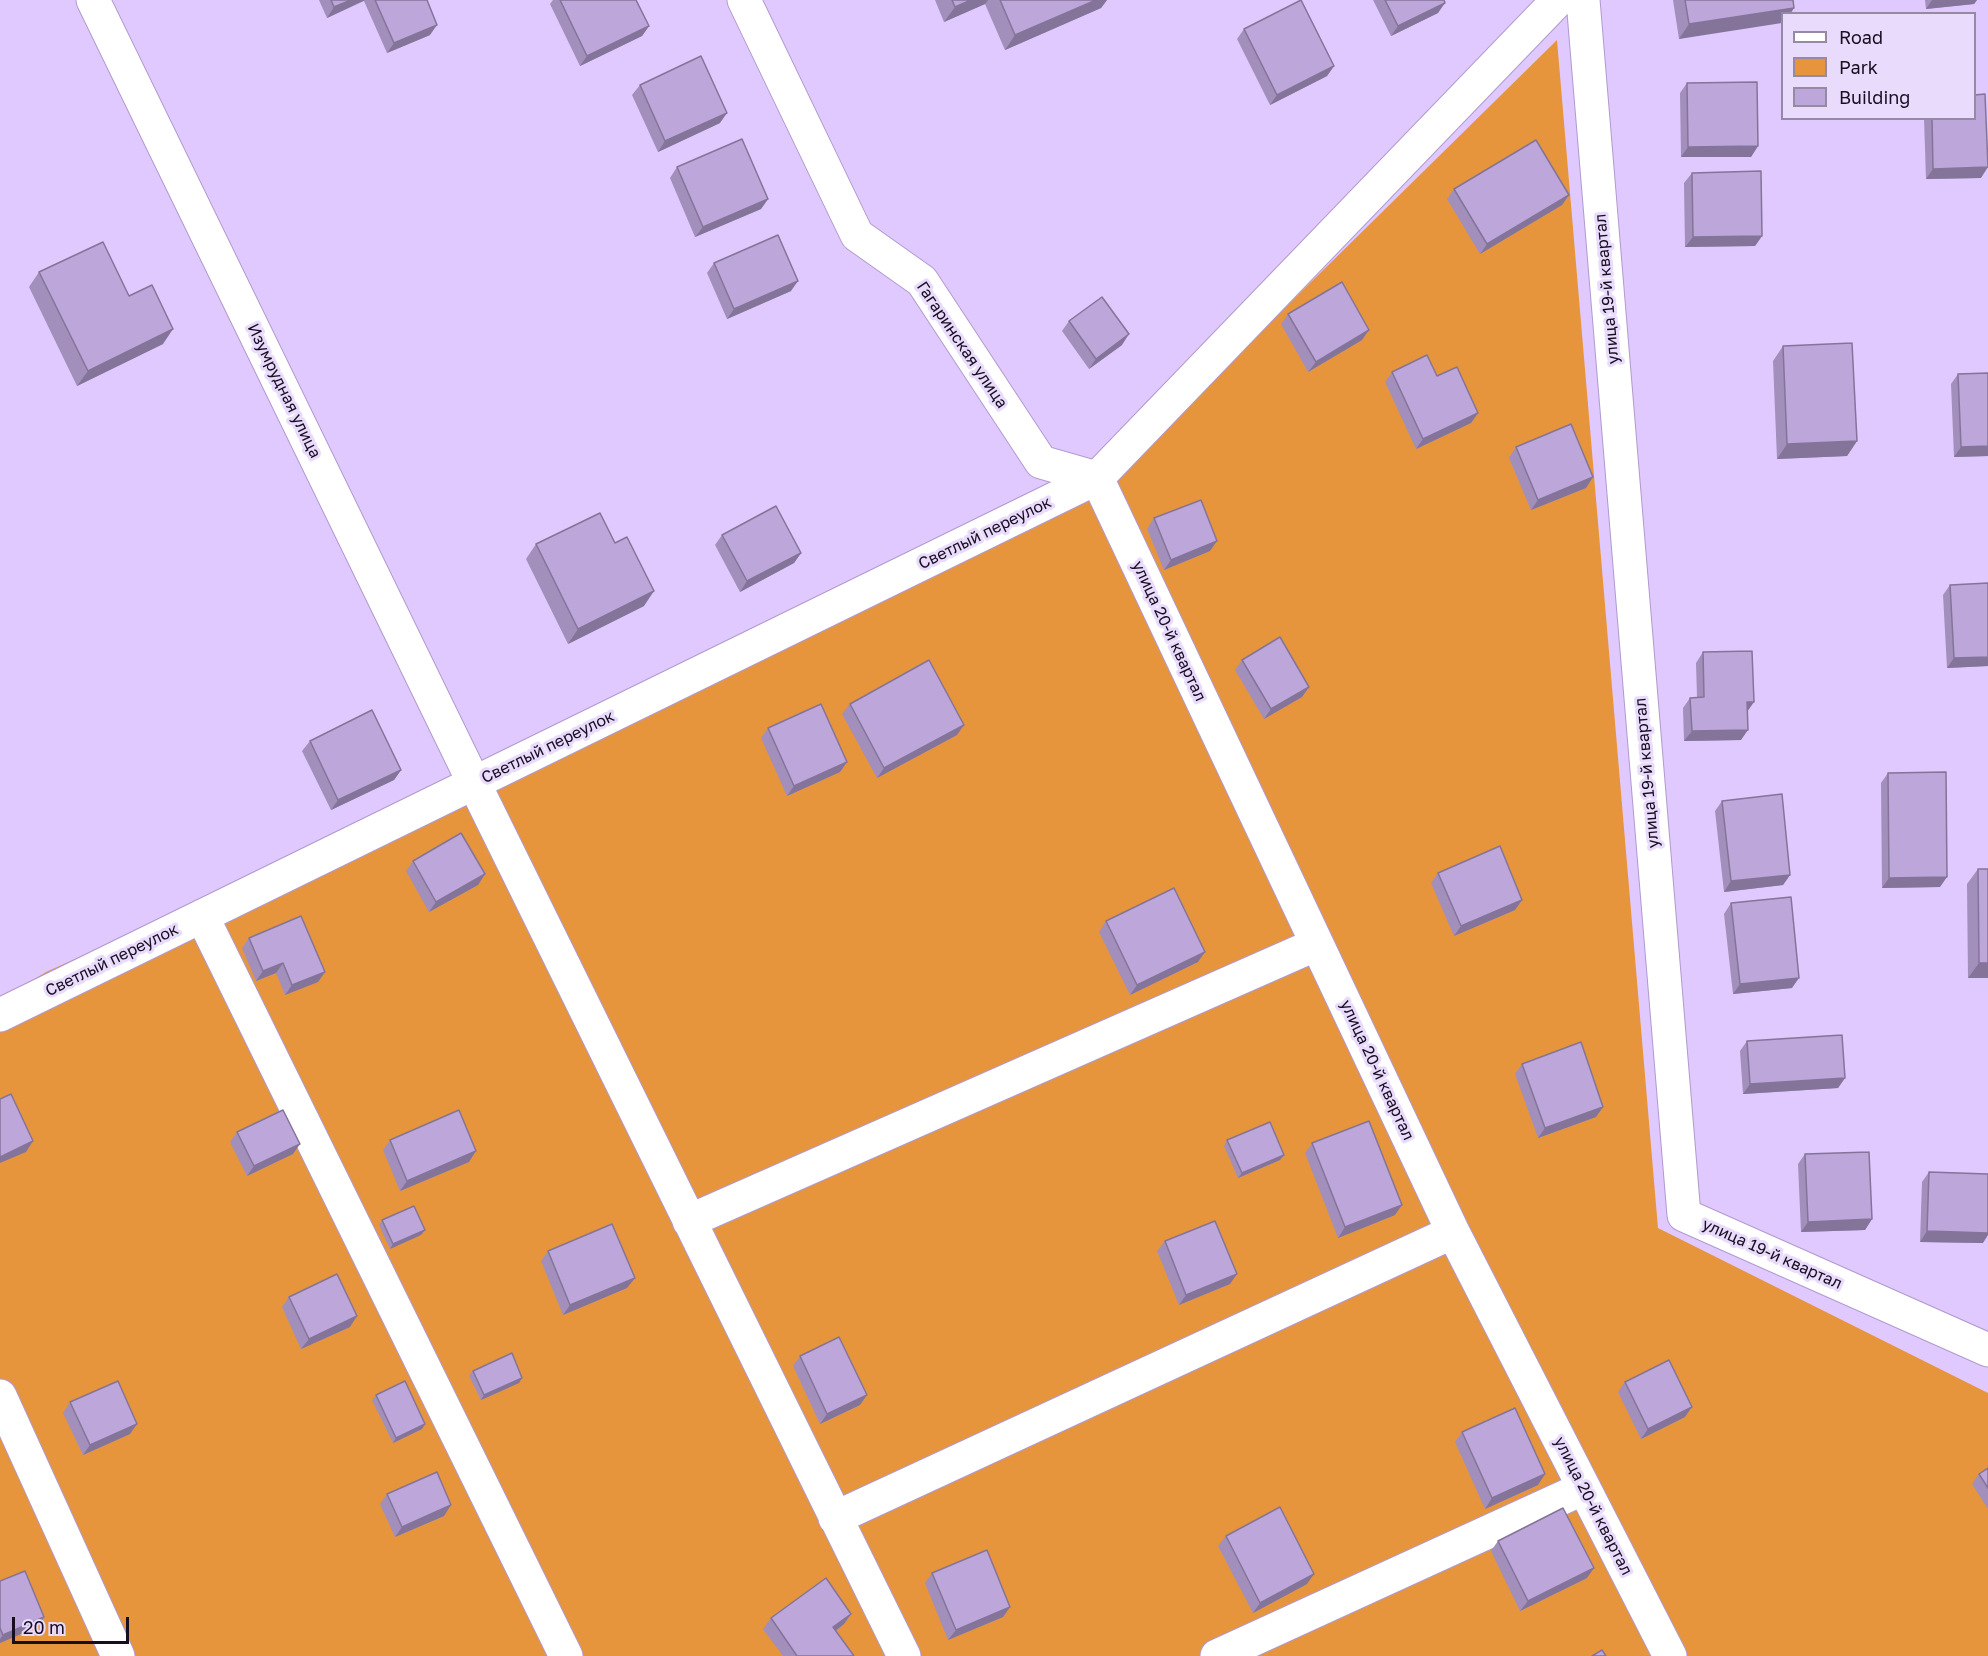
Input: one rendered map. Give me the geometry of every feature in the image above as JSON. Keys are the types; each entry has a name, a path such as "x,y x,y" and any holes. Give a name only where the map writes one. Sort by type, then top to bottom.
{"street":[{"name":"Изумрудная улица","path":"93,0 903,1656"},
{"name":"Гагаринская улица","path":"744,0 857,235 922,281 1041,462 1097,478"},
{"name":"Светлый переулок","path":"0,1015 1097,478 1558,0"},
{"name":"улица 19-й квартал","path":"1583,0 1684,1215 1988,1350"},
{"name":"улица 20-й квартал","path":"1097,478 1453,1232 1670,1656"},
{"path":"202,916 566,1656"},
{"path":"689,1221 1317,944"},
{"path":"834,1518 1453,1232"},
{"path":"0,1396 118,1656"},
{"path":"1217,1656 1584,1488"}],"green space":[{"path":"1557,40 1658,1228 1988,1393 1988,1656 0,1656 0,1000 46,972 894,592 1125,465"}],"building":[{"path":"331,0 351,0 334,7"},
{"path":"375,0 427,0 437,25 394,43"},
{"path":"560,0 636,0 649,26 587,56"},
{"path":"952,0 971,0 955,7"},
{"path":"1000,0 1096,0 1015,35"},
{"path":"1301,0 1334,66 1277,95 1244,29"},
{"path":"1385,0 1444,0 1445,3 1398,26"},
{"path":"1685,0 1793,0 1794,8 1689,24"},
{"path":"701,56 727,113 665,141 640,85"},
{"path":"1757,82 1758,146 1688,147 1687,83"},
{"path":"1985,94 1988,167 1933,169 1932,120 1976,120 1976,95"},
{"path":"742,139 768,199 703,227 677,167"},
{"path":"1536,140 1569,195 1487,244 1454,189"},
{"path":"1761,171 1762,236 1693,237 1692,173"},
{"path":"778,235 798,281 734,309 714,263"},
{"path":"103,242 129,296 152,285 173,329 88,371 39,272"},
{"path":"1342,282 1369,330 1316,362 1288,314"},
{"path":"1102,297 1129,334 1096,359 1069,321"},
{"path":"1852,343 1857,441 1787,444 1783,346"},
{"path":"1427,355 1437,376 1457,367 1478,413 1423,439 1392,372"},
{"path":"1988,373 1988,446 1961,447 1958,374"},
{"path":"1571,424 1593,477 1538,500 1516,447"},
{"path":"1201,500 1217,541 1171,560 1154,518"},
{"path":"776,506 801,553 747,581 722,535"},
{"path":"600,513 615,543 627,537 654,591 578,629 536,544"},
{"path":"1988,583 1988,657 1954,658 1950,585"},
{"path":"1280,637 1309,687 1271,709 1242,660"},
{"path":"1752,651 1754,702 1747,702 1748,730 1692,731 1690,698 1704,697 1703,652"},
{"path":"929,660 964,725 884,768 850,704"},
{"path":"821,704 847,762 794,786 768,728"},
{"path":"372,710 401,770 338,800 310,741"},
{"path":"1946,772 1947,877 1889,878 1888,773"},
{"path":"1782,794 1790,875 1731,881 1722,801"},
{"path":"461,833 485,874 436,902 413,861"},
{"path":"1500,846 1522,900 1461,926 1438,873"},
{"path":"1978,869 1988,869 1988,963 1979,963"},
{"path":"1174,888 1205,952 1137,985 1106,921"},
{"path":"1791,897 1799,978 1740,984 1731,903"},
{"path":"301,916 325,972 292,985 283,963 263,971 249,938"},
{"path":"1842,1035 1845,1078 1750,1084 1747,1041"},
{"path":"1581,1042 1603,1107 1545,1128 1522,1064"},
{"path":"11,1094 33,1141 0,1157 0,1099"},
{"path":"283,1110 300,1144 254,1166 237,1132"},
{"path":"459,1110 476,1151 407,1181 390,1140"},
{"path":"1369,1121 1402,1205 1345,1227 1312,1143"},
{"path":"1270,1122 1284,1155 1242,1173 1227,1140"},
{"path":"1869,1152 1872,1219 1808,1222 1805,1154"},
{"path":"1929,1172 1988,1174 1988,1233 1927,1231"},
{"path":"414,1206 425,1230 393,1244 382,1220"},
{"path":"1215,1221 1237,1274 1186,1295 1165,1241"},
{"path":"612,1224 635,1278 570,1305 548,1251"},
{"path":"337,1274 357,1316 309,1339 289,1297"},
{"path":"839,1337 867,1395 827,1414 800,1356"},
{"path":"512,1353 522,1378 484,1395 473,1371"},
{"path":"1669,1360 1692,1407 1648,1429 1625,1382"},
{"path":"118,1381 137,1424 90,1445 70,1402"},
{"path":"405,1381 425,1424 396,1438 376,1395"},
{"path":"1515,1408 1545,1474 1492,1498 1462,1432"},
{"path":"1988,1468 1988,1488 1979,1474"},
{"path":"437,1472 451,1505 402,1527 387,1494"},
{"path":"1280,1507 1314,1574 1260,1603 1226,1536"},
{"path":"1563,1508 1594,1568 1528,1601 1498,1541"},
{"path":"987,1550 1010,1607 956,1630 932,1573"},
{"path":"25,1571 44,1617 3,1635 0,1628 0,1581"},
{"path":"826,1578 851,1614 833,1627 854,1656 797,1656 771,1618"},
{"path":"1602,1650 1606,1656 1592,1656"}]}
